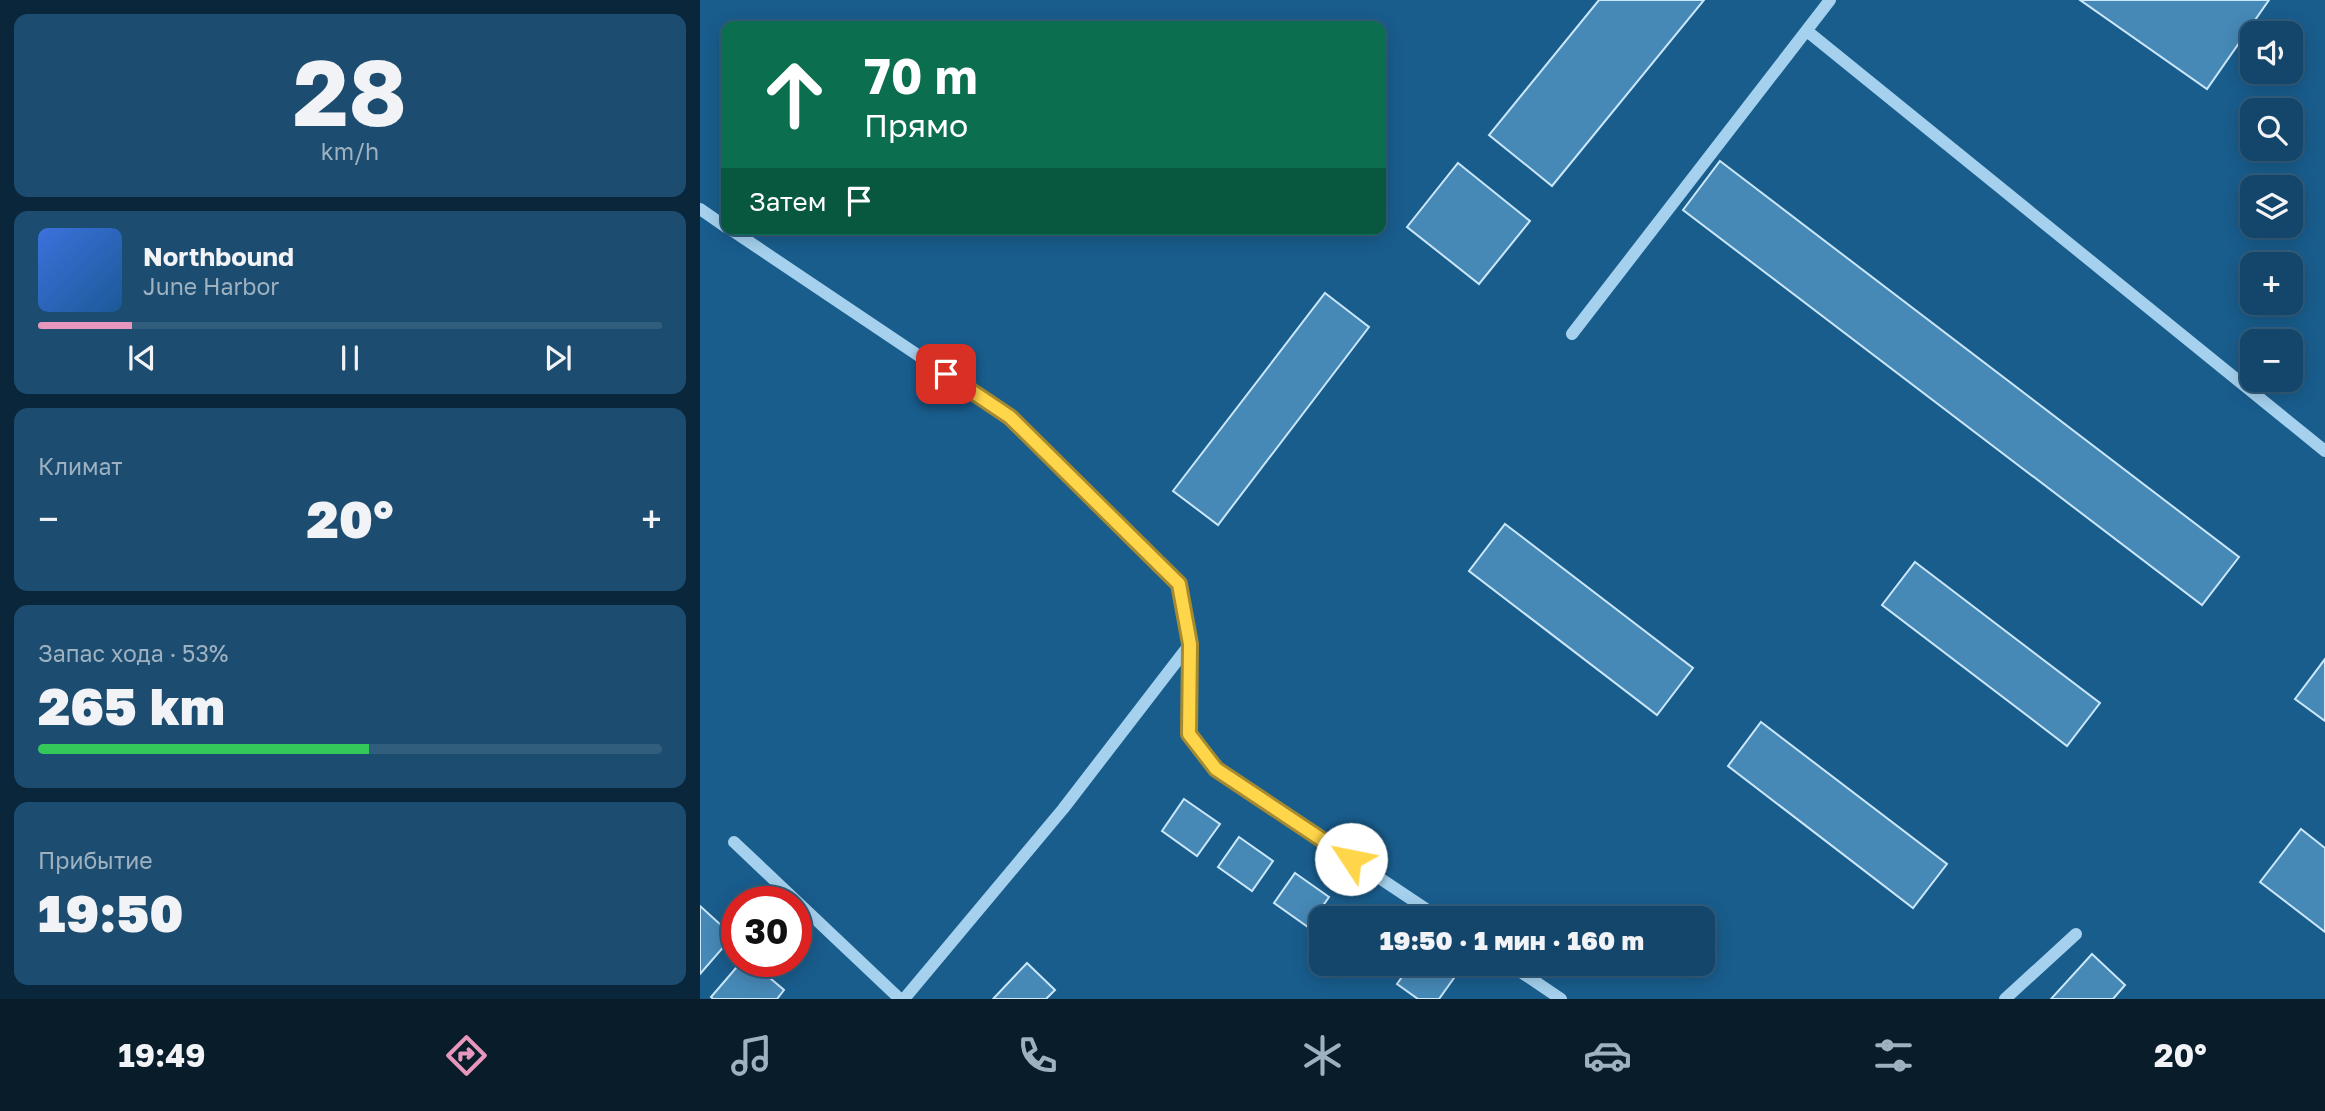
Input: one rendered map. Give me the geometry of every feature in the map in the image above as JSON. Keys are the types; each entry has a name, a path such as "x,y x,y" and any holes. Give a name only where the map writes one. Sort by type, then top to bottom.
{"street":[{"path":"1572,334 1830,0"},
{"path":"1807,31 2325,452"},
{"path":"700,209 721,223"},
{"path":"738,235 1010,417 1179,584 1190,644 1189,734 1216,769 1422,906"},
{"path":"734,842 902,999 1063,808 1190,644"},
{"path":"2006,999 2076,934"},
{"path":"1527,976 1561,999"}],"building":[{"path":"1599,0 1704,0 1552,186 1489,135"},
{"path":"2080,0 2269,0 2254,21 2240,21 2240,42 2207,89"},
{"path":"1720,161 2239,557 2202,605 1683,210"},
{"path":"1458,163 1530,221 1479,284 1407,227"},
{"path":"1325,293 1369,327 1218,525 1173,491"},
{"path":"1505,524 1693,668 1657,715 1469,571"},
{"path":"1915,562 2100,703 2067,746 1882,605"},
{"path":"2325,659 2325,721 2295,699"},
{"path":"1761,722 1947,864 1913,908 1728,766"},
{"path":"1184,799 1220,824 1197,856 1162,831"},
{"path":"2301,829 2325,848 2325,932 2260,882"},
{"path":"1239,837 1273,861 1252,891 1218,867"},
{"path":"1295,873 1329,897 1323,906 1309,906 1308,927 1274,903"},
{"path":"700,906 721,925 721,950 700,974"},
{"path":"2092,954 2125,985 2113,999 2051,999"},
{"path":"1027,963 1055,990 1046,999 993,999"},
{"path":"1403,976 1454,978 1439,999 1418,999 1397,984"},
{"path":"728,977 769,977 784,990 777,999 711,997"}],"route":[{"path":"946,374 1010,417 1179,584 1190,644 1189,734 1216,769 1351,859"}]}
